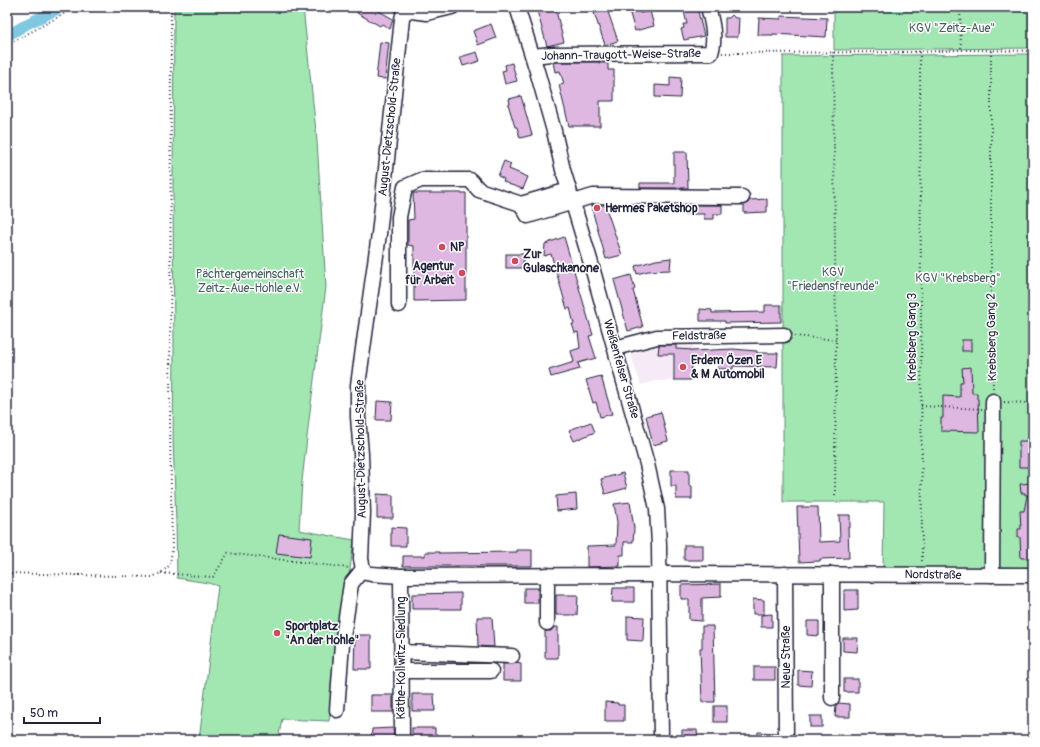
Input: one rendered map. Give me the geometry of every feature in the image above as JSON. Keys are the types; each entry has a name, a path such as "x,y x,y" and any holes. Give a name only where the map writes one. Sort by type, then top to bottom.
{"street":[{"path":"404,9 427,13 452,7"},
{"name":"Weißenfelser Straße","path":"517,7 533,56 655,497 659,534 661,740"},
{"name":"Johann-Traugott-Weise-Straße","path":"533,56 551,54 711,53 713,36 712,23 708,7"},
{"name":"August-Dietzschold-Straße","path":"363,569 361,559 363,513 358,417 358,385 386,174 404,9"},
{"path":"399,305 399,216 405,187 422,180 470,180 479,190 524,210 571,196 742,196"},
{"name":"Feldstraße","path":"615,348 657,337 784,335"},
{"path":"992,575 993,405"},
{"path":"337,710 342,644 351,584 363,569 371,574 401,576 659,574"},
{"name":"Nordstraße","path":"659,574 1033,575"},
{"name":"Neue Straße","path":"785,574 786,740"},
{"path":"832,574 832,698"},
{"path":"547,575 547,623"},
{"name":"Käthe-Kollwitz-Siedlung","path":"401,576 402,740"},
{"path":"401,652 512,656"},
{"path":"402,671 491,671"}],"path":[{"path":"7,44 69,11 81,7"},
{"path":"7,573 152,577 161,573 170,565 172,550 170,431 171,7"},
{"path":"960,7 961,50"},
{"path":"711,53 920,52 961,50 1033,51"},
{"name":"Krebsberg Gang 2","path":"992,51 991,294 993,405"},
{"path":"833,52 836,340 835,495"},
{"name":"Krebsberg Gang 3","path":"920,52 922,575"},
{"path":"784,335 836,340"},
{"path":"921,406 1033,403"},
{"path":"161,573 213,577 228,553 363,569"}],"shaded area":[{"path":"657,343 693,344 691,380 656,381 641,385 630,352"}],"green space":[{"name":"Pächtergemeinschaft Zeitz-Aue-Hohle e.V.","path":"174,7 303,7 317,141 326,287 302,481 299,530 354,540 329,721 282,719 278,740 199,740 218,586 177,578 173,439"},
{"name":"KGV \"Zeitz-Aue\"","path":"834,7 1033,7 1033,48 834,50"},
{"name":"KGV \"Krebsberg\"","path":"1033,54 1033,568 1000,567 997,562 987,569 883,568 884,502 783,502 783,56"}],"building":[{"path":"361,7 372,7 393,19 390,29 382,24 380,26 357,13"},
{"path":"536,7 555,7 564,42 547,46"},
{"path":"628,7 639,7 640,13 650,11 654,26 635,31"},
{"path":"683,7 697,7 704,36 684,40 681,29 684,28 683,24 687,24"},
{"path":"607,9 618,41 605,45 594,13"},
{"path":"732,15 735,18 739,18 738,37 725,37 725,18 729,18"},
{"path":"781,16 827,18 826,37 773,34 758,35 759,18 781,19"},
{"path":"491,24 496,38 478,45 473,31"},
{"path":"380,42 389,43 385,79 376,78"},
{"path":"477,52 480,61 463,66 460,57"},
{"path":"553,62 608,63 608,70 614,70 614,101 600,101 600,126 569,126 559,85 564,84 560,71 555,72"},
{"path":"512,63 517,81 505,84 502,71 506,70 505,65"},
{"path":"670,77 681,78 680,98 655,97 655,85 670,86"},
{"path":"521,96 532,135 520,138 508,104 510,104 509,99"},
{"path":"674,152 687,152 688,188 640,188 640,183 674,183"},
{"path":"504,161 511,164 509,169 528,177 523,189 508,184 503,181 504,179 498,176"},
{"path":"413,193 466,193 466,300 414,301 414,246 408,245 408,220 414,219"},
{"path":"767,199 767,212 744,213 744,205 750,200"},
{"path":"605,205 622,255 606,259 591,206"},
{"path":"682,205 722,205 722,214 714,214 714,219 704,219 704,214 682,214"},
{"path":"564,237 593,335 589,336 596,358 578,363 580,369 551,377 549,370 574,362 571,351 580,348 578,332 575,333 570,308 567,309 551,254 544,256 545,244"},
{"name":"Zur Gulaschkanone","path":"506,254 523,254 523,268 506,268"},
{"path":"671,258 670,270 648,271 637,274 635,266 656,260"},
{"path":"631,275 635,289 633,290 643,327 628,331 614,280"},
{"path":"765,305 781,305 781,322 725,323 725,321 700,321 700,309 712,310 712,313 765,312"},
{"path":"962,340 971,340 971,351 962,351"},
{"path":"659,345 676,345 676,349 692,351 733,349 757,351 757,353 778,353 777,367 733,366 733,369 718,369 718,361 692,362 691,380 674,380 674,354 658,354"},
{"path":"971,367 972,393 977,393 978,399 979,432 941,431 941,418 943,418 943,396 960,397 960,382 963,382 962,368"},
{"path":"601,376 612,414 600,417 596,402 593,403 586,380"},
{"path":"377,401 392,402 391,420 376,420"},
{"path":"661,412 668,441 653,445 646,416"},
{"path":"591,422 595,432 574,441 569,430"},
{"path":"1019,441 1030,441 1032,467 1019,467"},
{"path":"671,470 689,470 689,486 692,486 692,499 676,499 676,486 671,486"},
{"path":"623,473 627,488 605,494 601,479"},
{"path":"1033,483 1033,495 1025,495 1025,493 1021,493 1020,484"},
{"path":"377,494 393,495 393,518 377,518"},
{"path":"576,494 577,509 557,511 556,496"},
{"path":"1027,496 1031,496 1033,558 1021,558 1018,529 1021,529 1020,511 1024,511"},
{"path":"630,502 634,528 633,542 624,542 624,555 620,555 620,566 587,567 587,546 616,545 617,522 614,504"},
{"path":"797,507 818,507 819,542 840,541 839,515 850,515 850,527 848,527 849,558 820,559 820,561 799,562"},
{"path":"391,527 406,528 406,546 391,546"},
{"path":"279,534 312,538 310,557 276,553"},
{"path":"684,545 703,545 703,560 684,560"},
{"path":"517,550 532,550 532,566 403,566 403,556 425,556 425,552 517,552"},
{"path":"721,584 721,597 702,598 702,621 689,620 689,599 681,599 681,585"},
{"path":"524,588 538,588 538,603 524,603"},
{"path":"613,588 634,588 634,602 612,602"},
{"path":"844,590 858,590 858,610 844,611"},
{"path":"461,593 461,609 412,609 412,594"},
{"path":"556,595 578,595 577,615 556,615"},
{"path":"753,599 764,600 764,614 753,614"},
{"path":"772,614 772,627 761,627 761,615"},
{"path":"627,616 644,617 643,641 627,640"},
{"path":"477,617 492,617 494,647 478,646"},
{"path":"807,621 819,621 819,636 807,635"},
{"path":"702,626 713,626 715,702 702,702 700,648 702,648"},
{"path":"554,627 558,627 558,658 545,658 545,631 551,631"},
{"path":"355,635 371,635 371,669 354,669"},
{"path":"843,638 858,638 857,652 843,651"},
{"path":"503,664 521,664 521,681 503,681"},
{"path":"754,667 775,667 775,680 754,680"},
{"path":"798,670 812,671 811,686 798,685"},
{"path":"844,679 858,679 858,692 844,692"},
{"path":"412,694 434,694 435,711 412,711"},
{"path":"371,695 393,695 393,712 371,712"},
{"path":"605,702 624,705 624,721 605,721"},
{"path":"838,703 850,704 850,717 835,717 836,706"},
{"path":"714,706 727,706 727,722 714,722"},
{"path":"810,716 822,716 822,727 810,727"},
{"path":"393,728 394,740 371,740 372,729"},
{"path":"412,728 435,728 435,740 412,740"},
{"path":"682,730 697,730 698,740 682,740"},
{"path":"758,732 777,733 778,740 757,740"}],"waterway":[{"path":"7,36 27,24 62,7"}],"place":[{"name":"Hermes Paketshop","path":"597,208"},
{"name":"NP","path":"442,247"},
{"name":"Zur Gulaschkanone","path":"515,261"},
{"name":"Agentur für Arbeit","path":"462,273"},
{"name":"Erdem Özen E & M Automobil","path":"683,367"},
{"name":"Sportplatz \"An der Hohle\"","path":"277,633"}],"park label":[{"name":"KGV \"Friedensfreunde\"","path":"833,279"}]}
